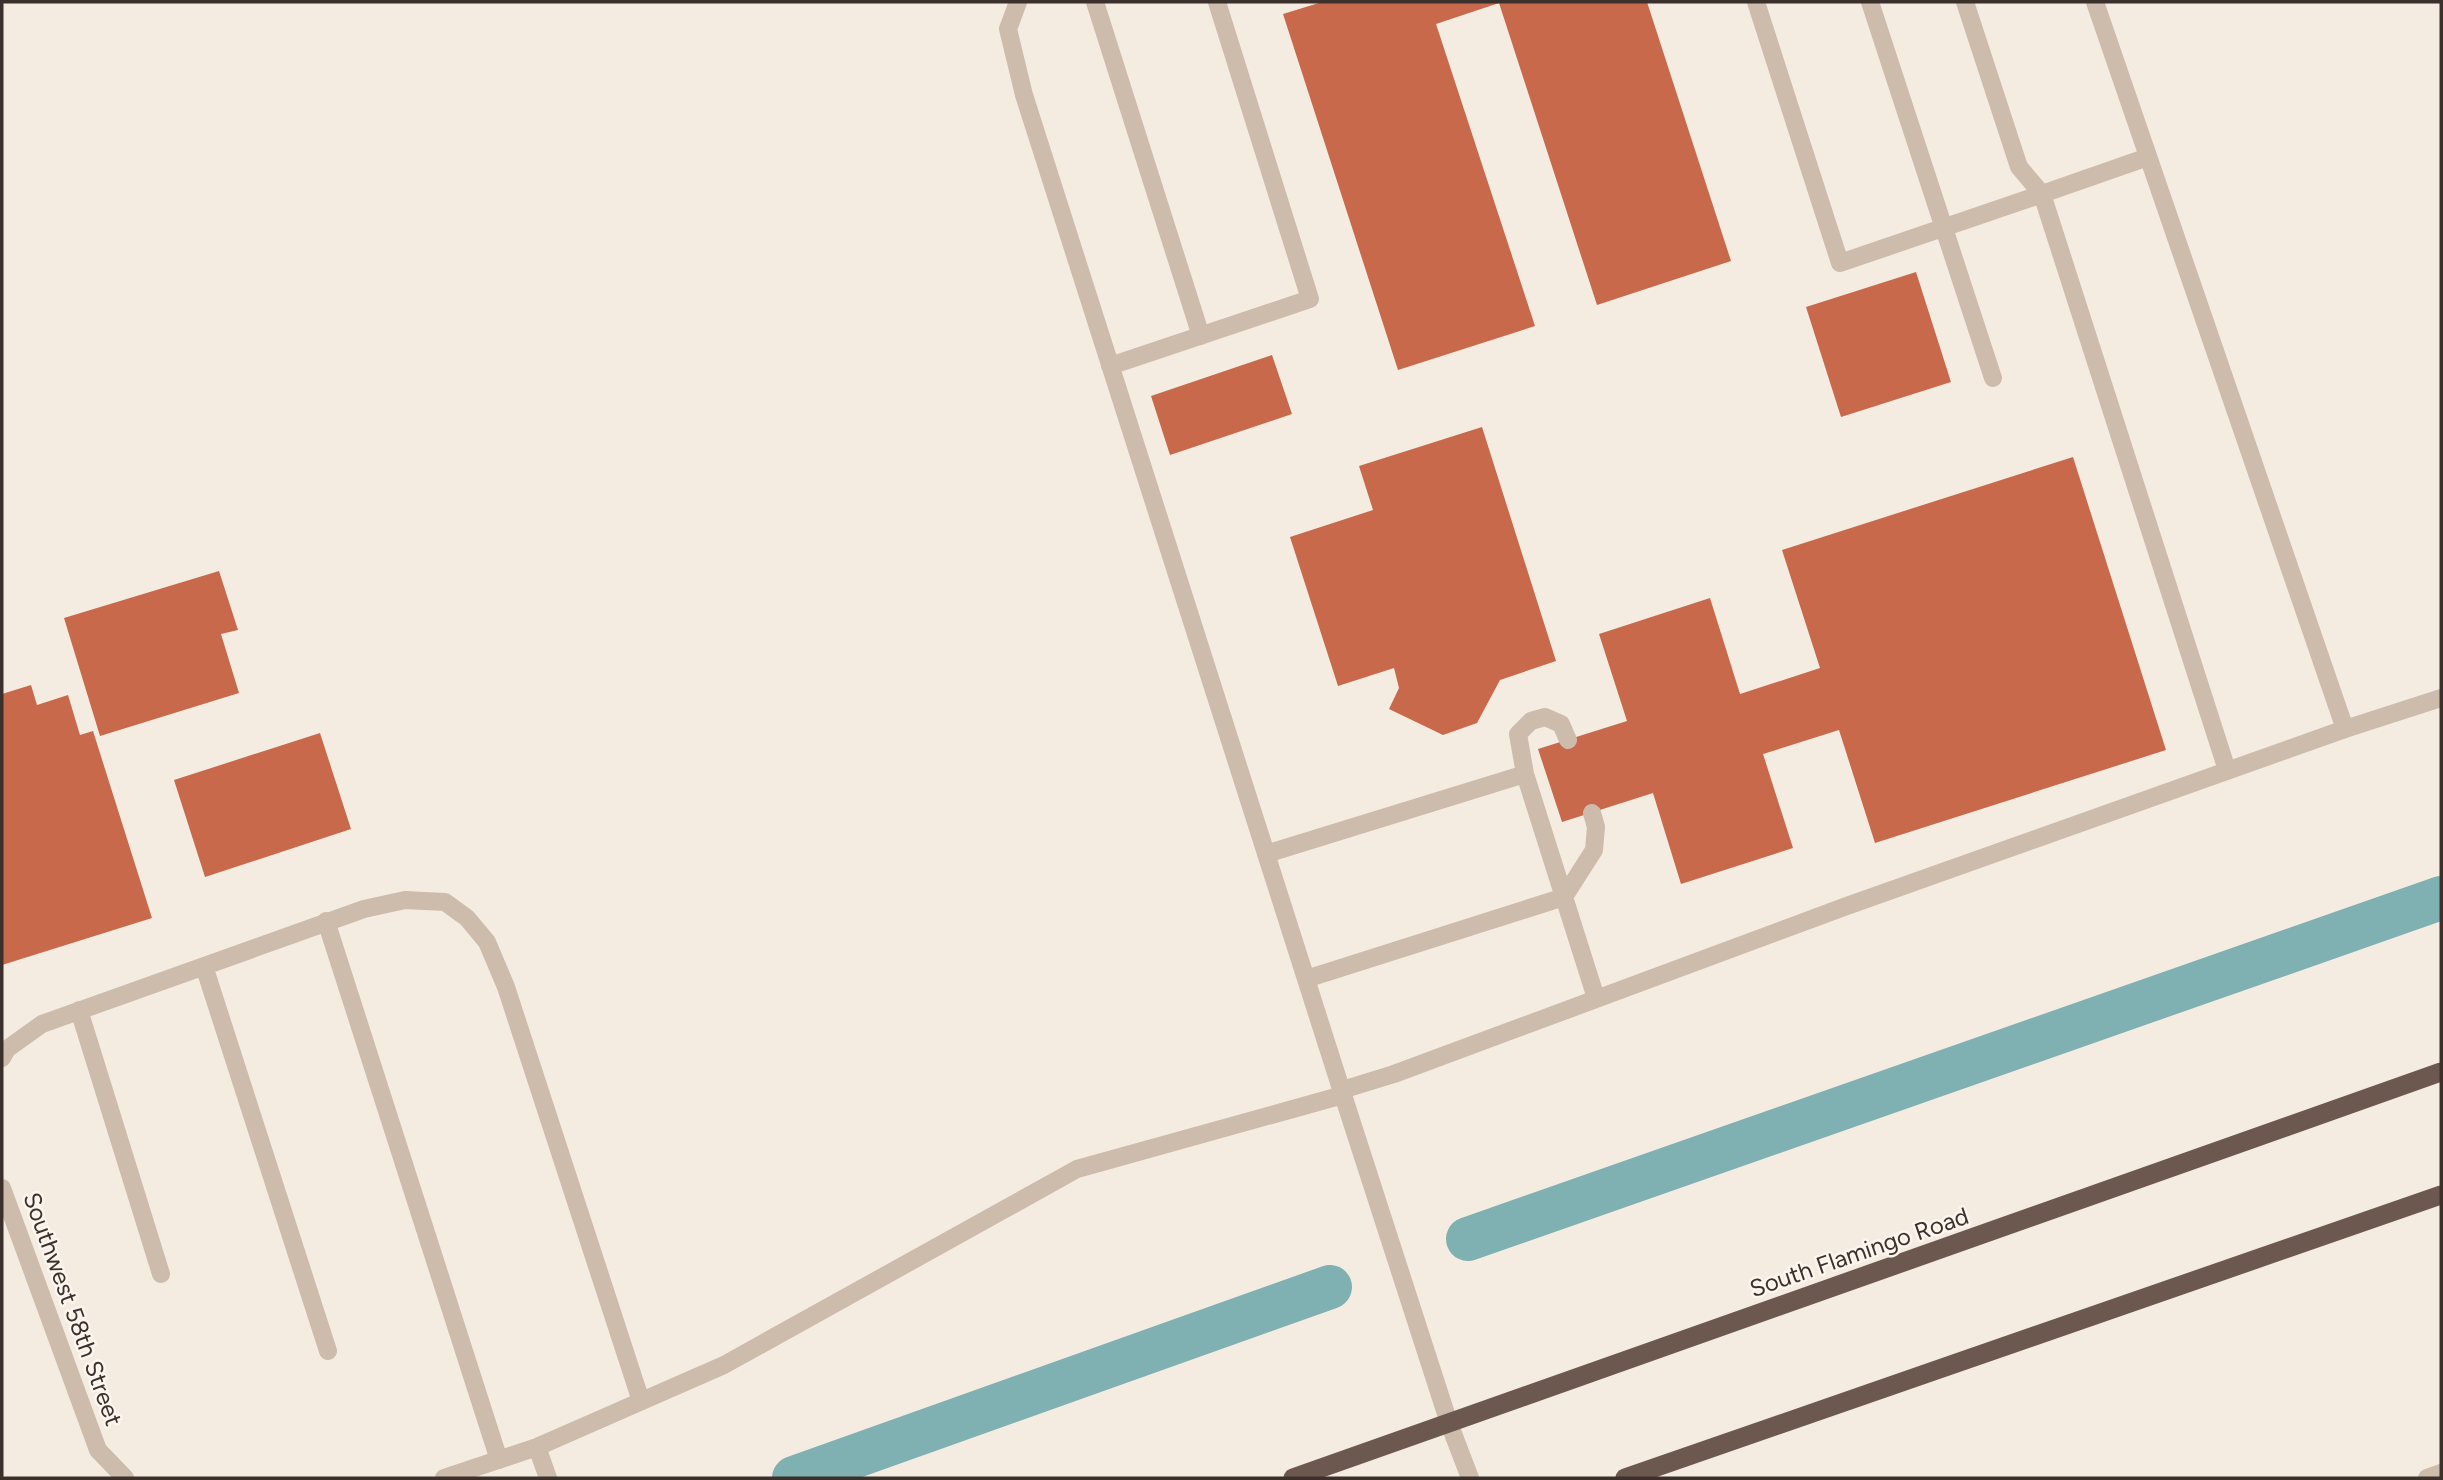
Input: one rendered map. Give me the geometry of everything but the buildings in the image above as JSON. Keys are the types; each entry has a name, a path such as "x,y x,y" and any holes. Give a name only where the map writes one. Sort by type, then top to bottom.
{"highway":[{"name":"South Flamingo Road","path":"1293,1478 2441,1072"},
{"path":"1625,1478 2441,1195"}],"street":[{"path":"1018,2 1008,29 1024,95 1449,1423 1470,1478"},
{"path":"1095,2 1201,336"},
{"path":"1110,366 1310,299 1217,2"},
{"path":"1756,2 1840,263 2148,157"},
{"path":"1870,2 1993,378"},
{"path":"1965,2 2019,167 2042,194 2227,770"},
{"path":"2095,2 2345,729"},
{"path":"444,1478 537,1447 724,1365 1077,1170 1343,1092 2227,770 2441,698"},
{"path":"1568,740 1561,724 1545,717 1531,721 1518,734 1525,774 1595,998"},
{"path":"1266,854 1525,774"},
{"path":"1306,979 1563,897 1594,850 1596,827 1592,813"},
{"path":"2,1058 8,1049 42,1024 326,921 364,908 405,900 445,902 467,918 487,942 506,987 641,1401"},
{"path":"326,921 499,1460"},
{"path":"204,966 328,1350"},
{"path":"79,1010 161,1274"},
{"name":"Southwest 58th Street","path":"2,1188 98,1450 125,1478"},
{"path":"537,1447 548,1478"},
{"path":"2427,1478 2441,1473"}],"waterway":[{"path":"1468,1239 2441,898"},
{"path":"794,1478 1330,1287"}]}
